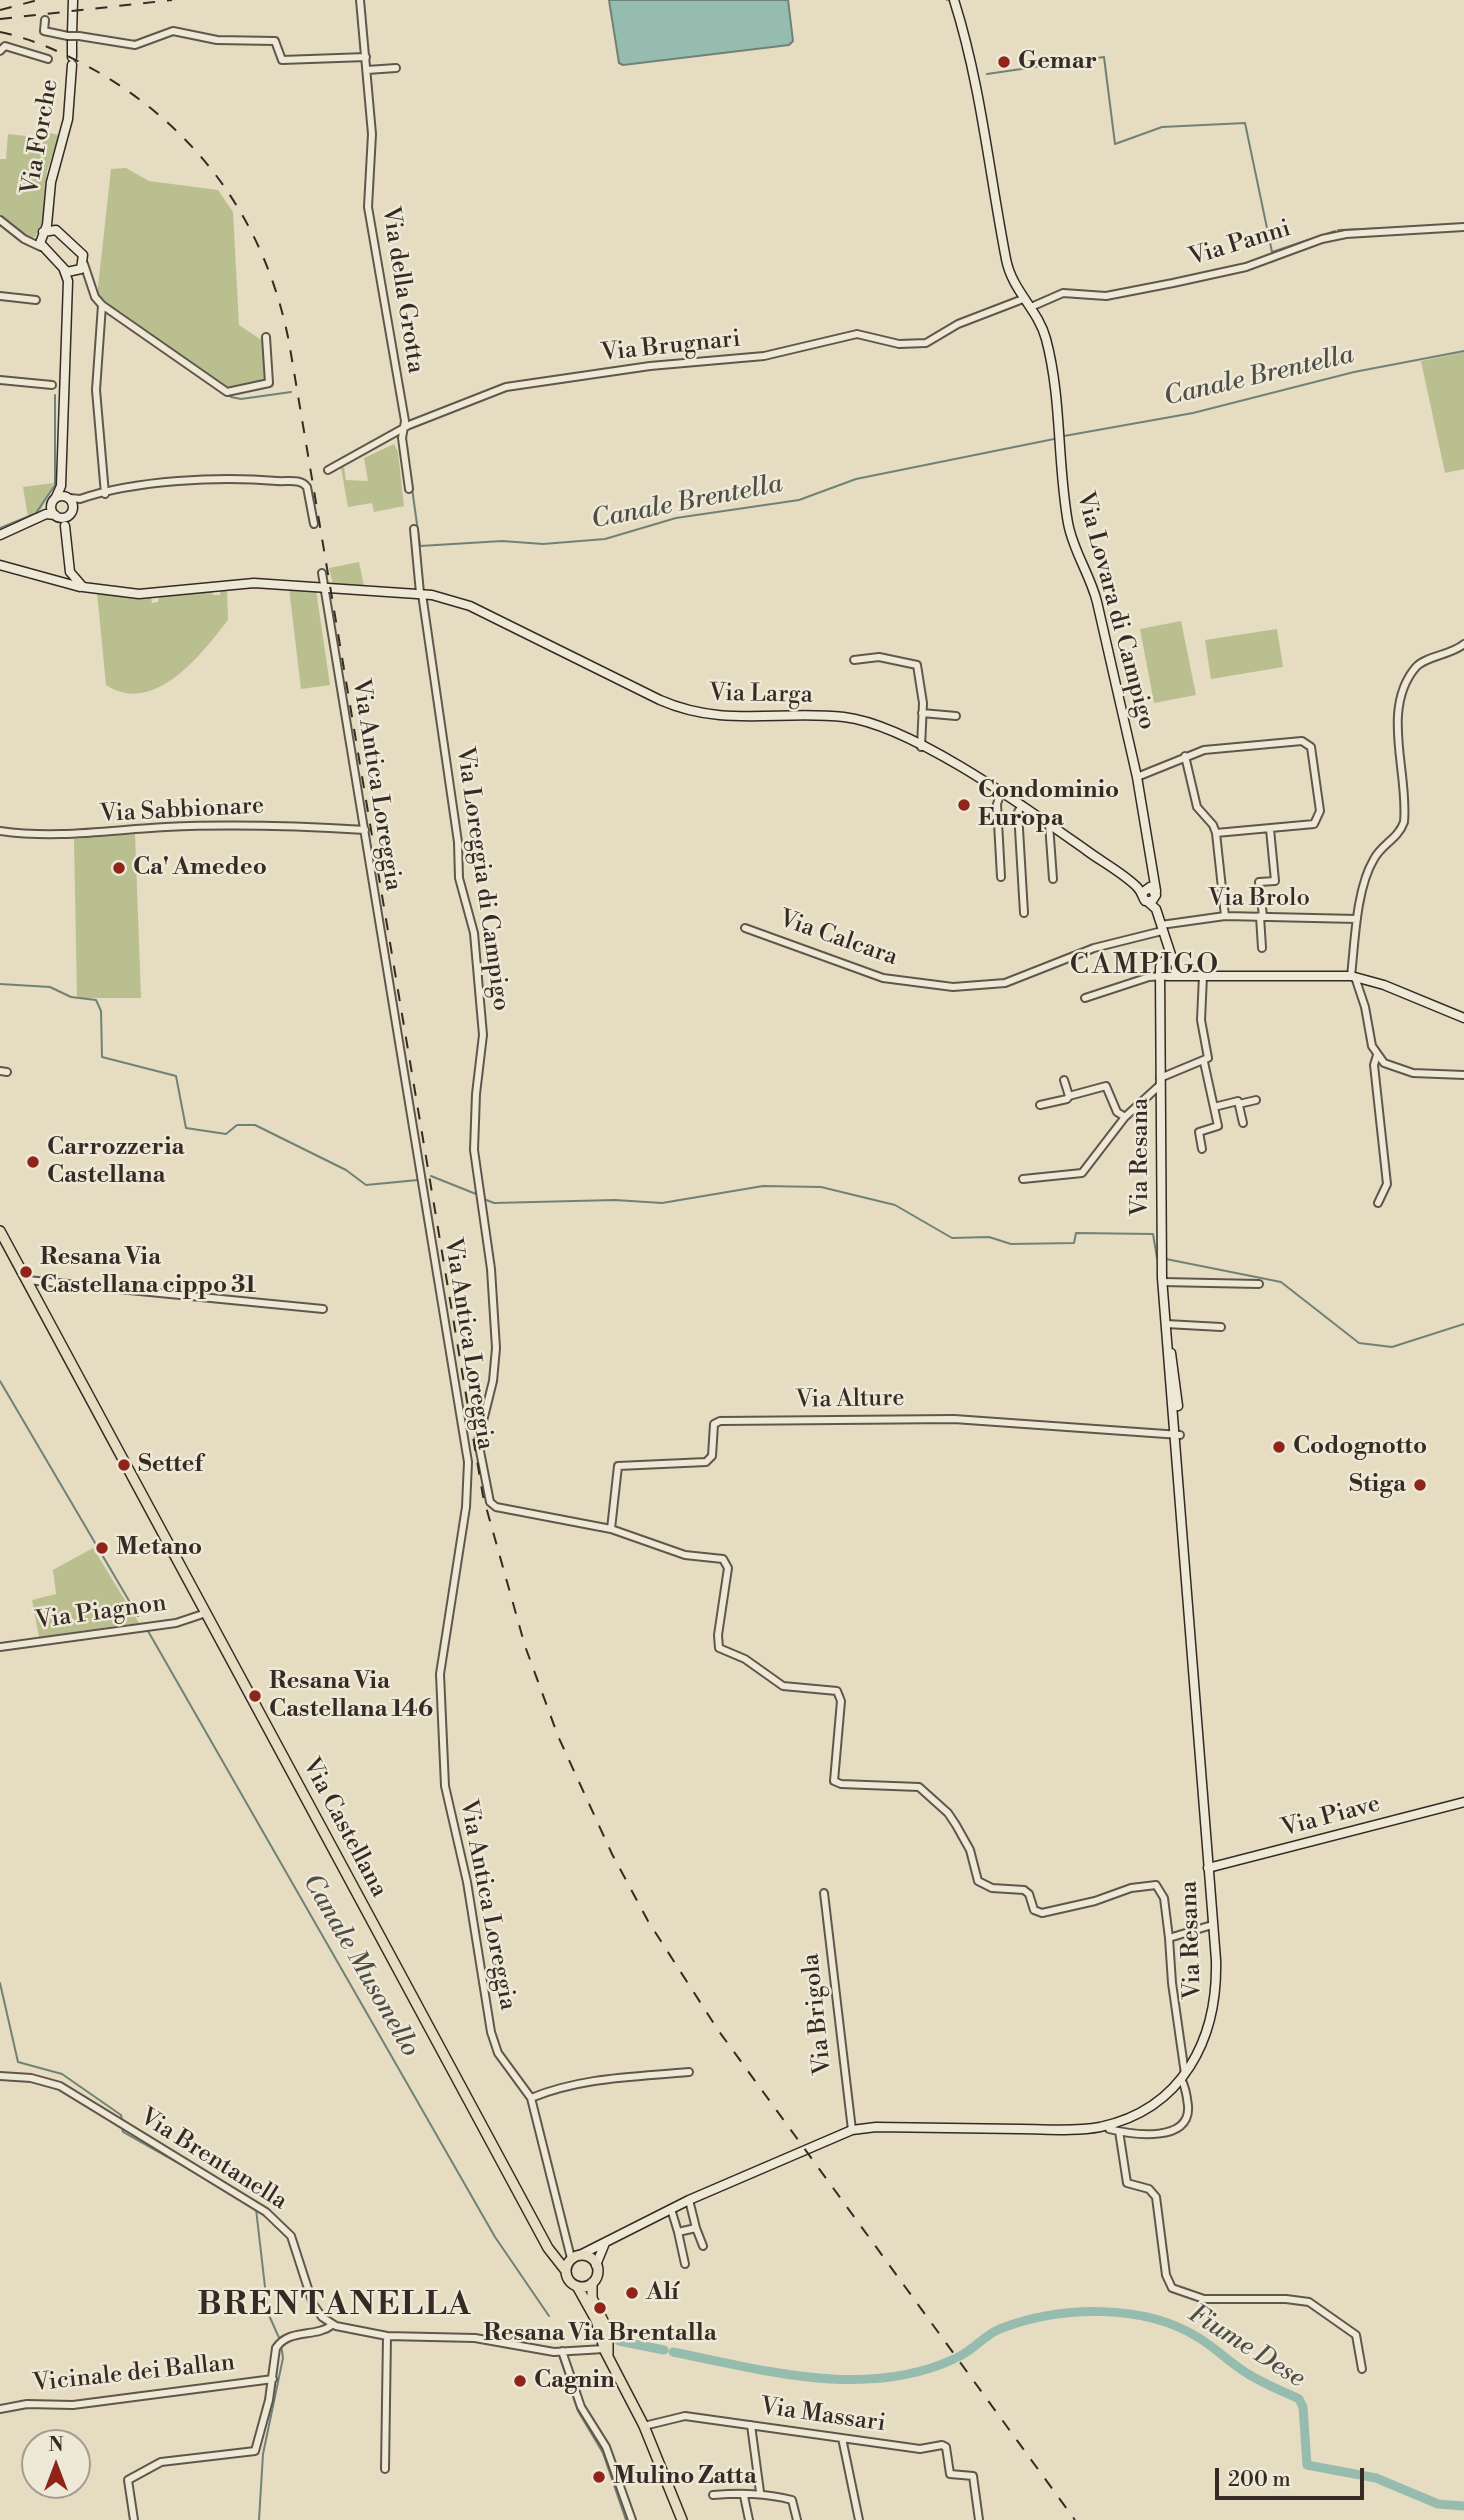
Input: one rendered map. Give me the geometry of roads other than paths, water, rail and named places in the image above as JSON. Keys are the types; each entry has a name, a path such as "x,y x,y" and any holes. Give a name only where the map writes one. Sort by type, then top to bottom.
{"main road":[{"name":"Via Castellana","path":"0,1231 548,2248 569,2260"},
{"path":"610,2359 608,2331 592,2298 596,2265 591,2258 569,2260 569,2280 577,2286 595,2318 602,2347 645,2426 682,2520"},
{"path":"577,2286 592,2283"}],"street":[{"name":"Via Forche","path":"42,234 49,216 51,182 71,103 72,0"},
{"name":"Via della Grotta","path":"360,0 372,134 368,207 405,421 404,431"},
{"name":"Via Lovara di Campigo","path":"954,0 965,37 1006,261 1023,299 1031,307 1045,337 1051,366 1060,474 1071,535 1096,596 1137,777 1154,873 1149,893 1165,943 1175,963"},
{"path":"45,20 44,32 135,45 179,31 217,40 275,41 282,60 366,57"},
{"path":"0,51 5,46 17,48 48,59"},
{"path":"367,70 396,68"},
{"name":"Via Forche","path":"49,216 55,229"},
{"path":"0,220 29,242 41,247 64,269 68,281 61,486 51,505 53,516"},
{"name":"Via Panni","path":"1031,307 1063,293 1106,296 1246,267 1322,239 1346,234 1464,227"},
{"path":"29,242 55,229 81,253 95,297 102,305 229,392 269,383 266,337"},
{"path":"41,247 42,234"},
{"path":"68,281 84,264"},
{"path":"64,269 87,275"},
{"path":"0,296 36,300"},
{"name":"Via Brugnari","path":"328,470 422,420 517,384 650,366 764,356 858,334 899,344 926,343 958,324 1023,299"},
{"path":"102,305 96,390 105,494"},
{"path":"0,380 52,385"},
{"path":"404,431 409,489"},
{"path":"56,496 71,501 178,481 243,478 299,481 307,487 314,524"},
{"path":"58,581 66,578 69,571 67,521 71,501 61,486"},
{"path":"0,535 53,516 67,521"},
{"name":"Via Loreggia di Campigo","path":"414,529 458,842 459,878 474,933 483,1035 475,1094 475,1160 491,1269 496,1348 493,1381 479,1429 478,1449 492,1506 611,1529"},
{"path":"68,554 75,576 88,588"},
{"name":"Via Larga","path":"0,565 88,588 139,594 239,583 421,593 470,606 660,700 692,712 729,718 847,718 876,726 921,747 1001,792 1149,893"},
{"path":"69,571 78,584 88,588"},
{"name":"Via Antica Loreggia","path":"322,573 468,1462 466,1507 440,1674 445,1786 467,1882 491,2032 498,2053 531,2098 547,2153 569,2260"},
{"path":"1464,644 1454,652 1418,665 1401,690 1399,733 1404,822 1401,832 1381,849 1371,863 1357,919 1353,976 1377,1055 1389,1066 1401,1071 1464,1075"},
{"path":"855,660 879,657 891,662 914,663 922,713 921,747"},
{"path":"922,713 956,716"},
{"path":"1137,777 1185,756 1213,749 1302,741 1313,752 1319,817 1309,826 1216,833"},
{"path":"1185,756 1197,807 1213,825 1216,833 1225,916"},
{"path":"1001,792 997,804 1001,877"},
{"path":"1022,805 1018,814 1024,912"},
{"path":"1049,824 1053,879"},
{"name":"Via Sabbionare","path":"0,831 50,836 165,827 287,826 365,830"},
{"path":"1262,948 1259,882 1275,881 1270,829"},
{"name":"Via Brolo","path":"1161,926 1225,916 1357,919"},
{"name":"Via Calcara","path":"745,928 883,978 953,987 1005,983 1094,948 1161,926"},
{"name":"Via Lovara di Campigo","path":"1164,974 1165,943"},
{"path":"1164,974 1175,963"},
{"path":"1164,974 1175,963"},
{"path":"1175,963 1193,976"},
{"path":"1085,998 1149,976 1164,974 1353,976 1388,986 1464,1018"},
{"name":"Via Resana","path":"689,2200 852,2130 876,2127 1073,2130 1107,2125 1150,2105 1183,2076 1205,2041 1214,2008 1216,1973 1178,1485 1178,1435 1162,1282 1160,1082 1164,974"},
{"path":"1202,1149 1199,1132 1218,1126 1204,1062 1208,1053 1201,1020 1203,976"},
{"path":"1377,1055 1374,1065 1387,1184 1378,1203"},
{"path":"1023,1178 1082,1173 1125,1117 1160,1082 1204,1062"},
{"path":"1064,1080 1069,1096"},
{"path":"1040,1105 1107,1086 1117,1112 1125,1117"},
{"path":"1214,1107 1256,1100"},
{"path":"1239,1104 1243,1123"},
{"path":"27,1280 323,1309"},
{"path":"1162,1282 1259,1284"},
{"path":"1166,1324 1221,1327"},
{"name":"Via Alture","path":"611,1529 618,1466 706,1462 712,1456 714,1424 720,1421 954,1419 1178,1435"},
{"path":"611,1529 685,1555 716,1556 725,1561 729,1568 718,1646 749,1661 783,1686 823,1688 839,1693 842,1701 834,1781 841,1784 919,1787 948,1813 956,1825 970,1850 978,1881 992,1888 1024,1890 1029,1894 1036,1912 1095,1901 1131,1888 1156,1885 1164,1898 1188,2111 1183,2126 1172,2132 1119,2131 1109,2129 1107,2125"},
{"name":"Via Piagnon","path":"0,1647 176,1623 206,1613"},
{"name":"Via Piave","path":"1208,1868 1464,1802"},
{"name":"Via Brigola","path":"824,1893 852,2130"},
{"path":"1169,1938 1212,1924"},
{"path":"531,2098 560,2086 594,2080 690,2071"},
{"name":"Via Brentanella","path":"0,2076 31,2078 60,2086 266,2211 291,2236 313,2304 332,2325"},
{"path":"1119,2131 1127,2182 1149,2189 1156,2197 1166,2275 1172,2288 1204,2299 1286,2298 1309,2302 1356,2335 1362,2369"},
{"path":"569,2260 689,2200 703,2246"},
{"path":"671,2209 685,2264"},
{"path":"678,2232 696,2228"},
{"path":"596,2265 599,2253 607,2241"},
{"path":"332,2325 387,2336 475,2338 562,2351 602,2347 603,2320"},
{"name":"Vicinale dei Ballan","path":"134,2520 128,2480 161,2462 254,2451 273,2379 276,2347 280,2342 332,2325"},
{"path":"588,2348 595,2344 599,2334"},
{"path":"384,2469 387,2336"},
{"path":"562,2351 581,2407 606,2447 632,2520"},
{"name":"Vicinale dei Ballan","path":"0,2409 27,2404 73,2405 273,2379"},
{"name":"Via Massari","path":"645,2426 682,2416 920,2449 942,2445 946,2447 950,2474 973,2476 979,2520"},
{"path":"751,2425 760,2492"},
{"path":"842,2438 859,2520"},
{"path":"713,2495 744,2496 760,2492 792,2500 797,2520"},
{"path":"744,2496 749,2520"}],"water":[{"path":"609,0 788,0 793,41 789,45 623,65 619,63"}],"waterway":[{"path":"987,74 1104,57 1115,144 1162,127 1245,123 1272,252 1335,231"},
{"path":"1338,230 1390,228"},
{"path":"71,292 72,283"},
{"name":"Canale Brentella","path":"154,345 231,397 241,399 291,392"},
{"name":"Canale Brentella","path":"1064,436 1193,413 1354,372 1464,351"},
{"path":"36,513 55,485 55,395"},
{"name":"Canale Brentella","path":"412,488 420,546 502,541 543,544 605,539 676,518 799,500 856,479 1054,439"},
{"name":"Canale Brentella","path":"407,446 409,469"},
{"path":"0,528 34,514"},
{"path":"0,984 50,987 71,997 96,1000 101,1011 102,1057 176,1076 186,1128 226,1134 237,1125 255,1125 346,1170 366,1185 418,1180"},
{"path":"431,1176 476,1194"},
{"path":"484,1199 494,1203 615,1200 662,1203 763,1186 821,1187 895,1205 952,1238 989,1237 1011,1244 1074,1243 1076,1233 1153,1234 1157,1258"},
{"path":"1166,1259 1281,1282 1359,1343 1392,1347 1464,1324"},
{"name":"Canale Musonello","path":"0,1381 138,1616"},
{"name":"Canale Musonello","path":"148,1631 495,2237 549,2316"},
{"path":"0,1983 18,2062 62,2074 121,2115 122,2120"},
{"path":"122,2128 123,2132 201,2176"},
{"path":"256,2209 268,2313 280,2340"},
{"name":"Fiume Dese","path":"958,2357 1002,2328 1050,2315 1102,2312 1153,2319 1199,2338 1249,2374 1299,2399 1303,2407 1307,2465 1376,2478 1438,2504 1464,2506"},
{"name":"Fiume Dese","path":"619,2341 664,2350"},
{"path":"259,2520 263,2454 283,2358 281,2345"},
{"name":"Fiume Dese","path":"673,2352 778,2373 850,2380 886,2378 920,2371 954,2359"},
{"name":"Canale Musonello","path":"559,2355 578,2411 603,2453 626,2520"}],"railway":[{"path":"0,10 38,0"},
{"path":"0,19 172,0"},
{"path":"0,32 38,43 87,66 135,96 168,123 198,153 224,186 246,221 264,259 278,299 289,342 483,1496 525,1646 558,1736 612,1854 648,1921 718,2030 1075,2520"}],"place":[{"name":"Gemar","path":"1004,62"},
{"name":"Condominio Europa","path":"964,805"},
{"name":"Ca' Amedeo","path":"119,868"},
{"name":"Carrozzeria Castellana","path":"33,1162"},
{"name":"Resana Via Castellana cippo 31","path":"26,1272"},
{"name":"Codognotto","path":"1279,1447"},
{"name":"Settef","path":"124,1465"},
{"name":"Stiga","path":"1420,1485"},
{"name":"Metano","path":"102,1548"},
{"name":"Resana Via Castellana 146","path":"255,1696"},
{"name":"Alí","path":"632,2293"},
{"name":"Resana Via Brentalla","path":"600,2308"},
{"name":"Cagnin","path":"520,2381"},
{"name":"Mulino Zatta","path":"599,2477"}],"district":[{"name":"CAMPIGO","path":"1145,966"},
{"name":"BRENTANELLA","path":"335,2306"}]}
